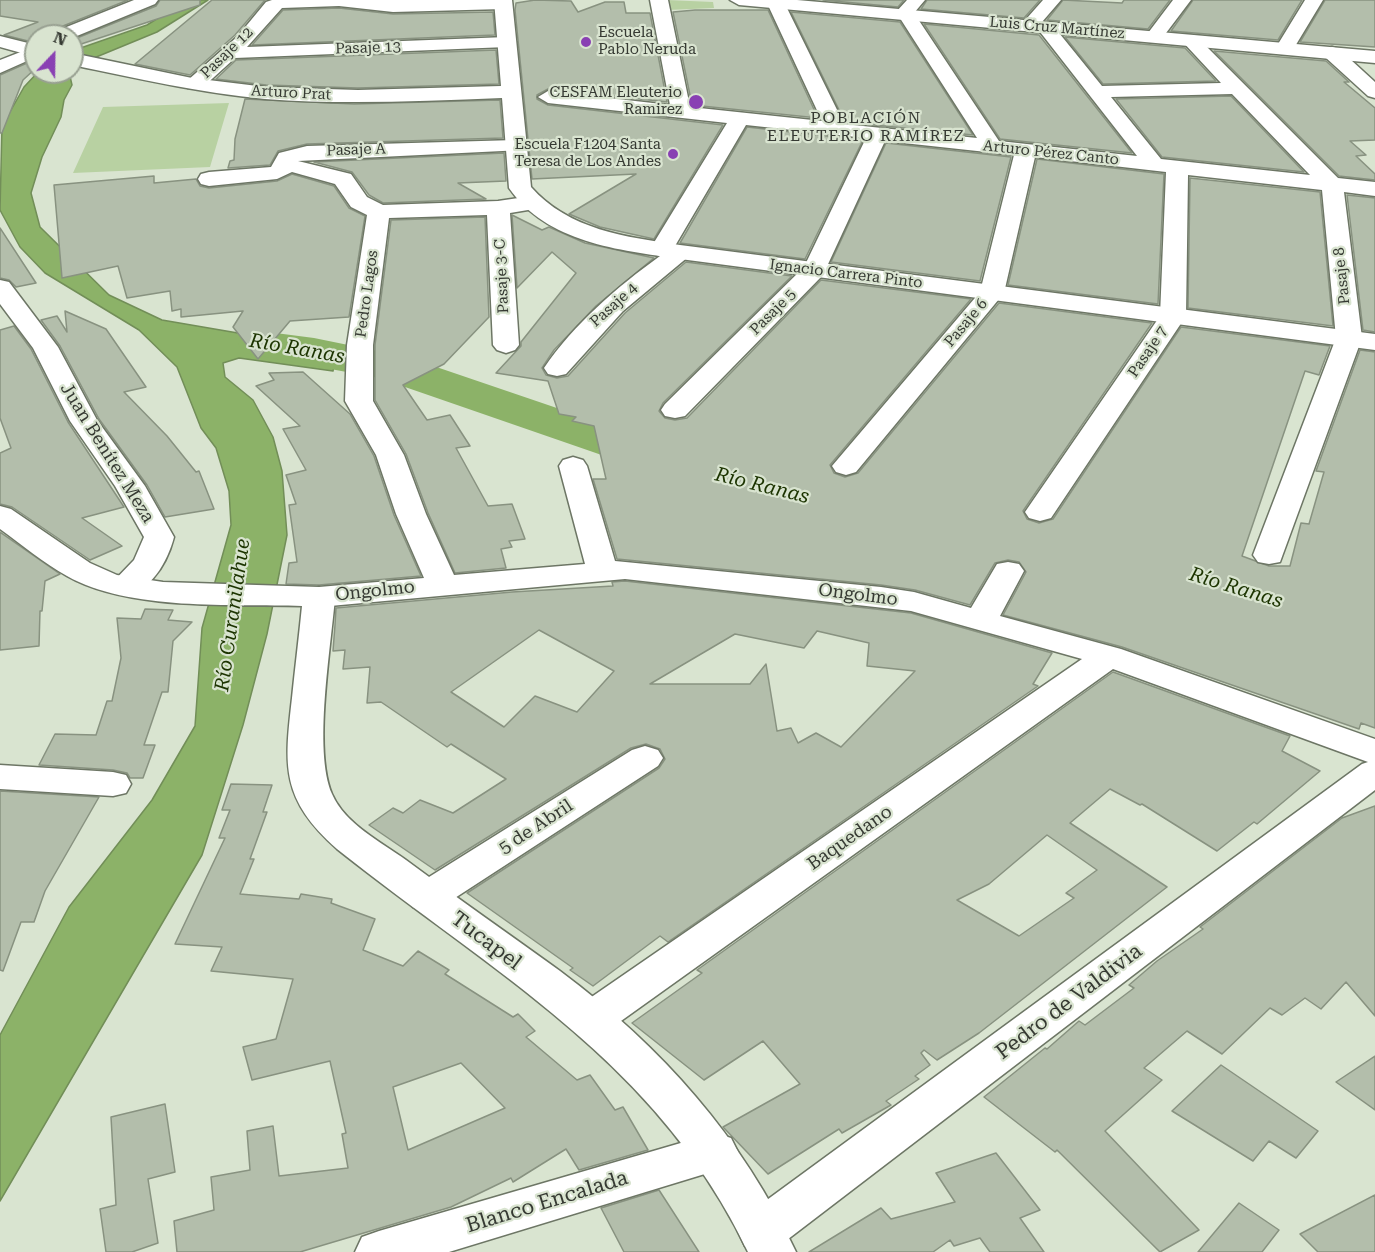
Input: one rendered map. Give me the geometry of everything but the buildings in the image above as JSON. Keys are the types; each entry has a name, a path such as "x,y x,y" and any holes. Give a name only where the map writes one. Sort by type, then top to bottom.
{"street":[{"path":"111,0 131,8"},
{"path":"84,27 150,0"},
{"path":"659,0 681,111"},
{"name":"Luis Cruz Martínez","path":"739,0 913,8 1037,27 1375,57"},
{"path":"1052,0 1037,27 1166,166"},
{"path":"1154,37 1182,0"},
{"path":"1284,49 1314,0"},
{"name":"Pasaje 12","path":"195,84 243,41 272,6 313,1 339,1 393,7 503,2"},
{"path":"503,2 520,188 532,203"},
{"path":"778,2 836,129"},
{"path":"913,8 993,147"},
{"path":"1190,40 1332,185"},
{"path":"0,41 24,47"},
{"name":"Pasaje 13","path":"228,53 507,42"},
{"path":"1332,53 1375,92"},
{"path":"0,67 24,54"},
{"name":"Arturo Prat","path":"84,61 195,84 266,93 331,96 513,92"},
{"path":"1098,92 1235,88"},
{"name":"Arturo Pérez Canto","path":"548,97 617,111 681,111 1375,189"},
{"name":"Pasaje 4","path":"557,368 582,334 671,250 740,118"},
{"name":"Pasaje 5","path":"675,410 815,270 878,134"},
{"name":"Pasaje A","path":"208,179 277,172 286,164 286,157 307,152 516,146"},
{"name":"Pasaje 6","path":"846,466 992,292 1026,150"},
{"name":"Pasaje A","path":"286,164 343,179 359,202 379,212"},
{"name":"Pasaje 7","path":"1040,512 1173,316 1166,166"},
{"name":"Pasaje 8","path":"1269,555 1362,340 1332,185"},
{"path":"379,212 498,208 532,203"},
{"name":"Ignacio Carrera Pinto","path":"532,203 560,220 588,232 671,250 1362,340"},
{"name":"Pasaje 3-C","path":"498,208 506,345"},
{"name":"Pedro Lagos","path":"379,212 360,345 359,401 390,455 411,514 442,584"},
{"name":"Juan Benítez Meza","path":"0,287 45,347 84,421 130,486 159,537 154,556 142,573 124,586"},
{"path":"573,466 602,570"},
{"name":"Ongolmo","path":"0,515 80,570 109,583 163,591 308,597 602,570 651,572 881,597 981,620 1109,656 1375,752"},
{"path":"981,620 1008,571"},
{"name":"Tucapel","path":"308,597 304,754 306,775 313,795 325,814 342,831 427,897 592,1019 666,1093 715,1152 767,1241"},
{"name":"Baquedano","path":"592,1019 1109,656"},
{"name":"5 de Abril","path":"427,897 645,758"},
{"name":"Pedro de Valdivia","path":"767,1241 1375,772"},
{"path":"0,777 113,784"},
{"name":"Blanco Encalada","path":"380,1252 715,1152"}],"shaded area":[{"path":"666,0 713,2 714,8 667,10"},
{"path":"229,103 210,167 73,173 103,107"}],"water":[{"path":"187,0 208,0 157,32 84,62 84,47 147,25"},
{"name":"Río Curanilahue","path":"27,84 72,84 64,100 61,117 42,157 31,193 40,227 109,295 162,320 337,350 333,371 239,358 223,363 225,377 253,400 273,437 282,471 287,535 267,634 243,725 202,855 0,1201 0,1035 69,907 152,800 195,726 202,628 231,525 229,491 216,448 201,428 177,367 139,330 45,273 20,247 0,210 2,126"}],"waterway":[{"name":"Río Ranas","path":"260,344 314,351 391,367 671,464"}],"place":[{"name":"Escuela Pablo Neruda","path":"586,42"},
{"name":"CESFAM Eleuterio Ramirez","path":"696,102"},
{"name":"Escuela F1204 Santa Teresa de Los Andes","path":"673,154"}],"district":[{"name":"POBLACIÓN ELEUTERIO RAMÍREZ","path":"866,127"}]}
